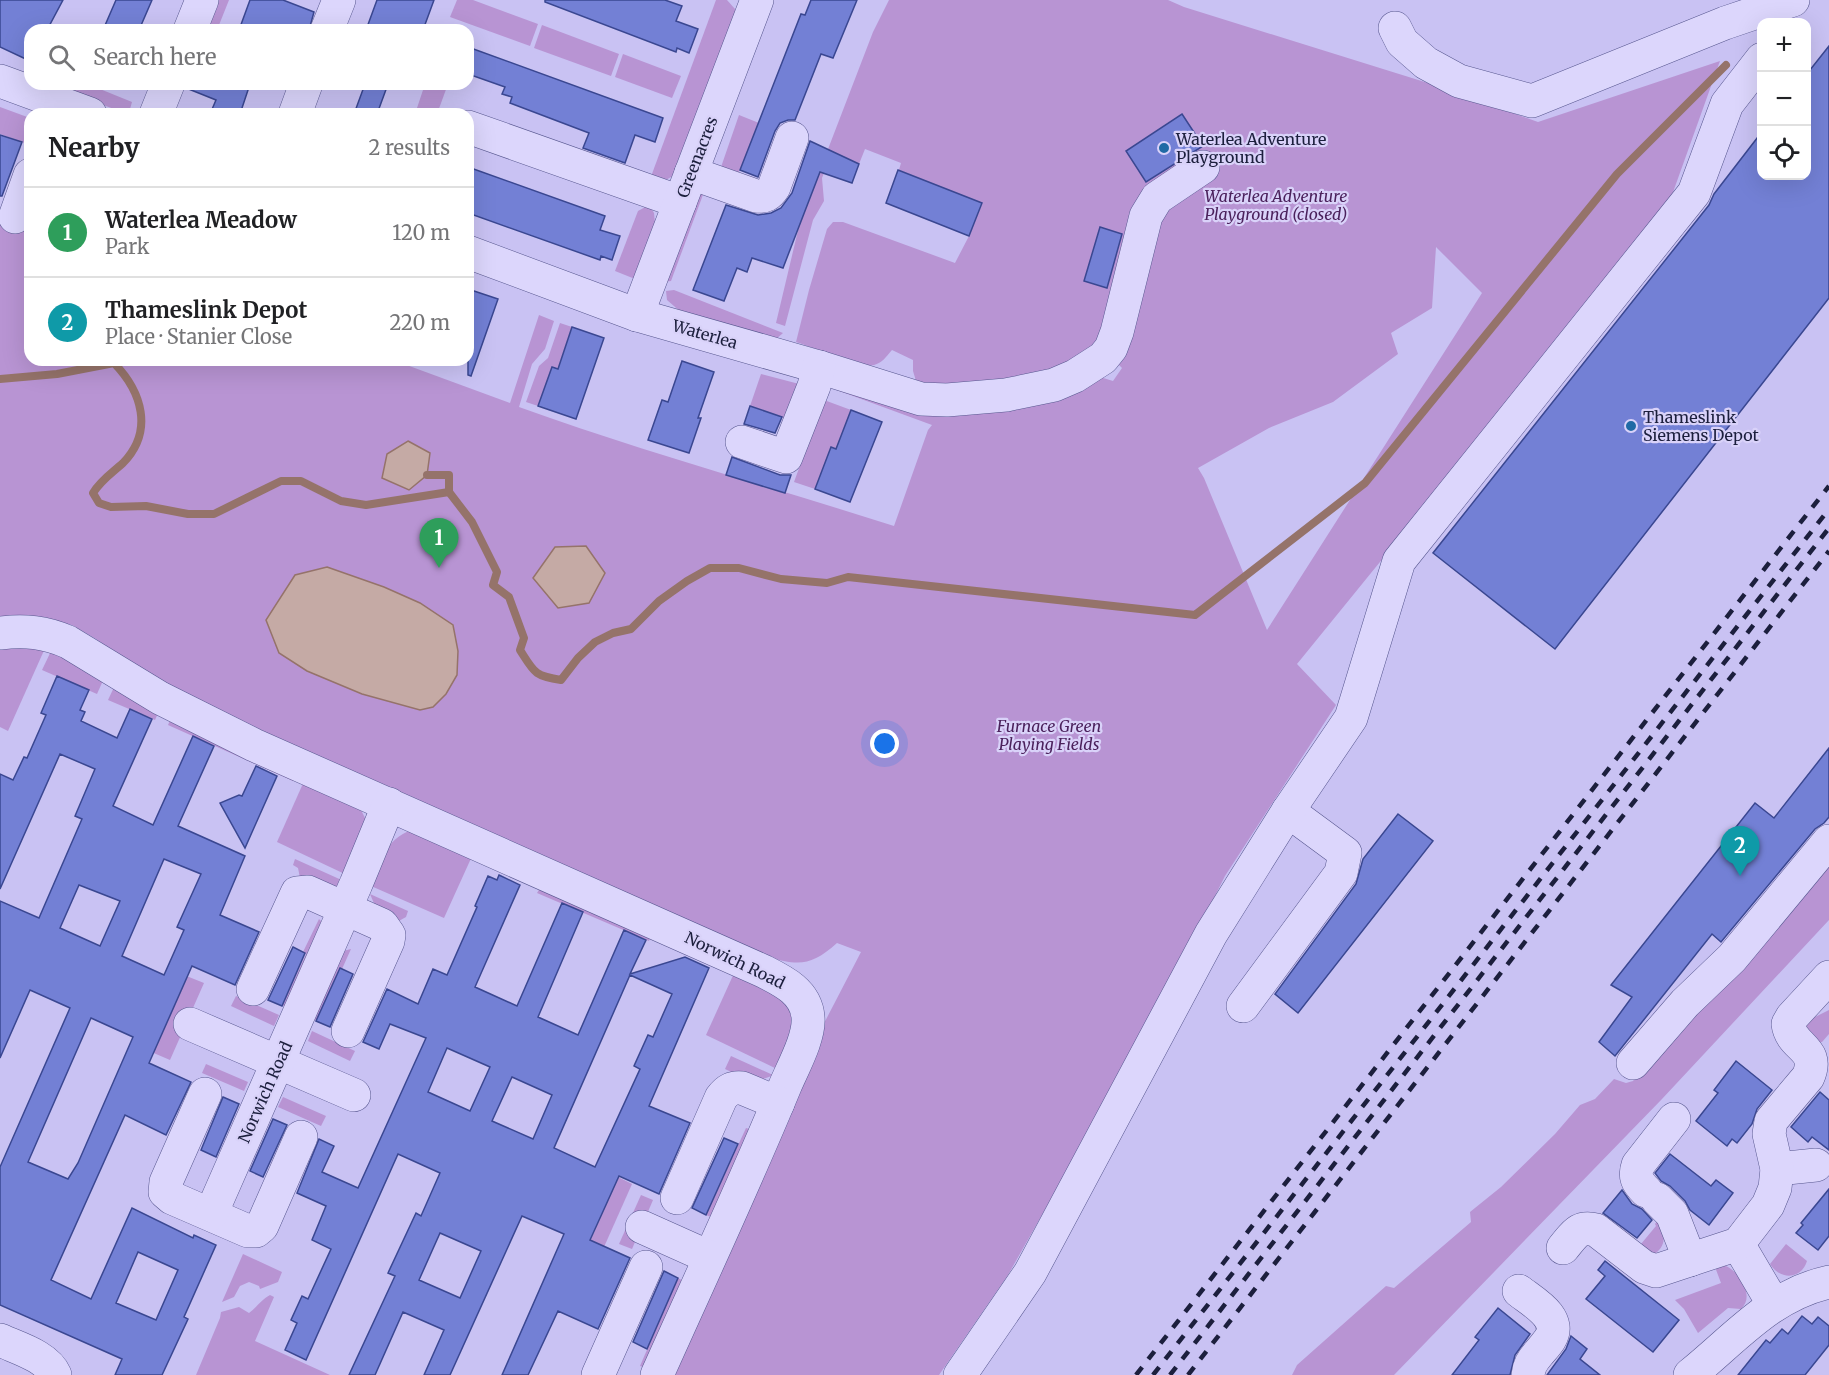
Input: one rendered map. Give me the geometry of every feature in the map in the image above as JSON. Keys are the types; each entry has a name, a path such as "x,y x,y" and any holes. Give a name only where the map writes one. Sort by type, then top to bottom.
{"street":[{"path":"192,24 202,0"},
{"path":"329,24 339,0"},
{"name":"Greenacres","path":"638,315 757,0"},
{"path":"1395,28 1402,42 1426,63 1459,81 1532,101 1725,23 1793,0"},
{"path":"1793,18 1807,0"},
{"path":"960,1375 1030,1273 1211,934 1288,811 1351,718 1399,561 1694,193 1727,104 1757,64"},
{"path":"0,81 55,108"},
{"path":"158,108 166,90"},
{"path":"297,108 304,90"},
{"path":"474,129 686,188 764,197 774,187 792,138"},
{"name":"Waterlea","path":"474,254 638,315 819,366 894,375 921,399 947,400 1006,395 1054,385 1075,376 1103,358 1111,348 1117,332 1146,216 1157,198 1203,167"},
{"path":"15,217 19,177"},
{"path":"742,442 786,457 814,386 819,366"},
{"name":"Norwich Road","path":"0,633 33,631 68,642 160,698 205,722 763,971 795,990 806,1004 809,1020 806,1035 657,1375"},
{"name":"Norwich Road","path":"211,1215 388,804"},
{"path":"1243,1006 1341,873 1345,853 1288,811"},
{"path":"1634,1063 1685,1003 1732,958 1829,841"},
{"path":"253,989 297,893 308,892 382,924 389,935 348,1031"},
{"path":"1563,1248 1580,1230 1587,1228 1605,1235 1644,1267 1656,1271 1738,1244 1768,1204 1775,1188 1777,1169 1769,1134 1771,1121 1808,1077 1811,1069 1811,1059 1806,1049 1792,1038 1788,1024 1829,977"},
{"path":"190,1024 354,1095"},
{"path":"677,1198 725,1093 736,1087 742,1088 778,1103"},
{"path":"205,1094 165,1188 165,1192 172,1198 252,1232 260,1229 301,1137"},
{"path":"1674,1119 1638,1165 1635,1173 1637,1182 1659,1204 1690,1260"},
{"path":"1777,1169 1816,1165"},
{"path":"642,1227 709,1257"},
{"path":"1738,1244 1774,1305"},
{"path":"598,1375 646,1267"},
{"path":"1697,1373 1774,1305 1802,1290 1829,1282"},
{"path":"1519,1291 1545,1311 1554,1328 1551,1337 1528,1368 1528,1375"},
{"path":"0,1340 46,1363 55,1375"}],"green space":[{"path":"216,0 229,0 219,24 205,24"},
{"path":"457,0 473,0 538,24 530,46 450,17"},
{"path":"716,0 727,0 735,9 735,22 673,176 664,181 649,182"},
{"path":"889,0 1168,0 1184,7 1444,88 1538,122 1720,61 1667,209 1297,664 1336,705 1225,876 1154,1017 1008,1275 939,1375 667,1375 819,1033 861,952 837,943 820,956 805,962 788,962 767,957 227,717 140,670 72,625 54,621 0,620 0,214 24,223 24,366 409,366 510,403 539,315 554,321 545,349 532,364 519,407 659,454 894,526 928,430 932,425 834,389 921,412 1100,377 1113,381 1122,368 1118,364 1109,328 1077,365 951,391 916,381 913,360 892,350 879,363 867,365 796,342 827,229 833,222 843,222 955,263 982,204 899,170 901,163 865,149 859,164 824,173 822,178 824,201 813,220 785,326 776,323 800,222 873,32","holes":["1436,247 1482,293 1267,630 1198,468 1269,428 1333,402 1398,354 1391,333 1432,308"]},
{"path":"542,25 619,54 611,76 534,48"},
{"path":"623,54 681,76 672,98 615,77"},
{"path":"63,90 102,90 132,102 130,108 111,108"},
{"path":"423,90 446,90 439,108 417,108"},
{"path":"0,107 24,116 24,143 0,134"},
{"path":"739,115 759,123 737,177 720,170"},
{"path":"704,192 671,281 664,282 695,199"},
{"path":"649,205 654,213 655,223 635,279 615,271 638,211"},
{"path":"674,290 783,333 775,340 682,313 667,300 666,291"},
{"path":"560,323 572,327 558,369 552,367 538,406 526,402 539,366 548,358"},
{"path":"761,374 803,385 792,421 750,406"},
{"path":"824,400 851,410 836,449 831,448 815,489 794,482"},
{"path":"0,646 46,646 8,731 0,727"},
{"path":"53,647 105,676 97,694 42,670"},
{"path":"116,683 159,711 155,720 108,700"},
{"path":"171,718 295,775 293,781 168,725"},
{"path":"305,779 361,810 366,820 349,876 277,842"},
{"path":"412,830 473,854 444,918 371,886 385,853 395,839"},
{"path":"1829,858 1829,920 1662,1099 1394,1375 1292,1375 1297,1365 1386,1286 1394,1288 1471,1222 1470,1212 1501,1187 1555,1134 1580,1105 1595,1099 1614,1079 1626,1083 1633,1081 1681,1019"},
{"path":"295,859 346,882 335,890 300,878 298,868 293,865"},
{"path":"542,885 652,933 649,941 537,893"},
{"path":"370,894 408,911 406,917 397,922 376,908"},
{"path":"319,919 325,925 290,1005 282,1006 306,954 303,952"},
{"path":"351,949 342,969 339,969 316,1021 311,1013 339,952"},
{"path":"735,971 770,987 796,1015 779,1070 706,1035"},
{"path":"179,973 204,983 170,1060 149,1051 156,1047 184,984"},
{"path":"236,996 279,1015 274,1026 231,1006"},
{"path":"1829,1010 1829,1034 1822,1042 1815,1043 1800,1032 1805,1022"},
{"path":"312,1031 355,1051 350,1061 308,1041"},
{"path":"731,1056 773,1075 754,1080 737,1075 725,1069"},
{"path":"206,1064 248,1082 244,1091 202,1073"},
{"path":"283,1097 326,1116 321,1126 278,1107"},
{"path":"746,1128 752,1130 713,1218 706,1215"},
{"path":"618,1177 632,1184 604,1247 590,1241"},
{"path":"641,1195 653,1200 632,1249 619,1244"},
{"path":"1660,1217 1664,1239 1661,1248 1652,1256 1636,1250 1656,1226"},
{"path":"1786,1244 1807,1261 1800,1272 1795,1275 1779,1273 1770,1264"},
{"path":"243,1254 282,1272 278,1282 260,1289 259,1286 249,1282 240,1286 234,1297 222,1302"},
{"path":"1723,1265 1734,1272 1743,1284 1747,1297 1745,1304 1741,1309 1728,1308 1698,1333 1684,1309 1675,1300 1721,1283 1715,1267"},
{"path":"678,1278 685,1282 648,1369 640,1366"},
{"path":"270,1295 274,1297 255,1341 330,1375 196,1375 221,1312 239,1307 249,1313"}],"shaded area":[{"path":"408,441 430,453 427,475 409,490 382,478 387,454"},
{"path":"586,546 605,573 589,603 558,608 533,578 555,547"},
{"path":"327,567 384,587 420,603 453,625 458,651 457,675 446,694 433,707 420,710 362,694 307,671 279,653 266,620 295,575"}],"building":[{"path":"0,0 63,0 50,24 24,24 24,58 0,47"},
{"path":"116,0 152,0 142,24 106,24"},
{"path":"250,0 283,0 314,12 311,24 241,24"},
{"path":"377,0 434,0 425,24 368,24"},
{"path":"545,0 665,0 682,6 676,21 698,29 689,53 677,48 676,52 545,2"},
{"path":"811,0 857,0 833,58 821,54 795,120 780,123 775,131 758,177 740,170 801,14 805,15"},
{"name":"Thameslink Siemens Depot","path":"1829,46 1829,298 1555,649 1433,553 1709,205 1714,194 1757,138 1757,180 1811,180 1811,69"},
{"path":"474,49 663,118 655,142 635,135 625,163 583,148 589,133 510,103 512,97 502,94 505,87 474,76"},
{"path":"191,90 248,90 242,108 213,108 216,100"},
{"path":"363,90 386,90 379,108 356,108"},
{"name":"Waterlea Adventure Playground","path":"1182,114 1203,146 1146,182 1126,151"},
{"path":"0,135 22,142 2,196 0,196"},
{"path":"810,141 859,164 852,183 820,172 783,268 752,258 747,272 737,268 724,301 693,290 726,205 758,215 771,213 781,208 792,193"},
{"path":"474,169 605,216 600,230 620,236 612,260 601,256 600,260 474,215"},
{"path":"898,170 982,203 969,236 886,203"},
{"path":"1100,227 1122,234 1107,288 1084,281"},
{"path":"474,291 498,299 471,376 468,375 468,366 474,366"},
{"path":"572,327 604,338 576,419 538,406 552,367 558,369"},
{"path":"682,361 714,372 689,453 648,440 662,400 668,402"},
{"path":"750,406 782,417 775,433 744,424"},
{"path":"851,410 882,422 850,502 815,489 831,447 836,449"},
{"path":"732,457 780,475 791,475 785,493 726,475"},
{"path":"57,676 89,690 80,710 85,712 81,721 117,738 130,709 152,719 113,806 153,825 193,736 214,746 178,826 245,856 220,915 259,932 235,985 192,966 149,1063 191,1082 166,1135 125,1115 51,1280 91,1299 132,1208 193,1238 194,1235 216,1245 184,1317 188,1319 162,1375 115,1375 122,1359 0,1305 0,1167 70,1008 30,990 0,1058 0,901 39,918 82,819 75,816 95,769 60,754 0,889 0,774 13,780 24,757 27,758 46,715 41,713","holes":["164,859 201,874 177,927 184,930 164,975 122,956","79,885 120,901 100,946 60,928","91,1018 133,1037 78,1163 68,1179 28,1162","138,1252 178,1270 156,1320 116,1303"]},
{"path":"1829,748 1829,817 1815,829 1721,942 1712,934 1615,1056 1599,1042 1632,997 1611,985 1755,803 1774,818"},
{"path":"256,766 277,776 245,848 220,803 239,795 242,796"},
{"path":"1398,814 1433,841 1298,1013 1275,994 1356,884 1363,859"},
{"path":"499,875 520,885 475,987 517,1006 562,903 583,912 538,1017 578,1035 624,930 646,940 630,974 685,957 709,968 649,1106 690,1123 659,1194 619,1176 590,1240 630,1258 598,1329 558,1311 528,1375 502,1375 564,1234 522,1216 450,1375 424,1375 444,1330 403,1312 375,1375 349,1375 395,1276 388,1273 416,1213 421,1216 440,1173 398,1154 306,1360 285,1350 297,1323 291,1320 302,1296 308,1299 331,1249 312,1240 326,1206 297,1193 319,1139 334,1146 322,1172 358,1188 426,1038 390,1024 379,1049 363,1042 387,989 418,1004 433,969 447,975 488,876 497,880","holes":["630,975 672,994 653,1037 648,1035 634,1066 640,1069 595,1167 554,1148","447,1048 490,1067 470,1111 428,1092","512,1077 552,1095 533,1139 492,1121","440,1233 481,1251 460,1298 419,1280"]},
{"path":"293,947 305,953 282,1006 268,1000"},
{"path":"340,968 353,974 330,1027 316,1021"},
{"path":"1736,1061 1772,1090 1757,1109 1752,1124 1737,1143 1732,1139 1727,1146 1696,1121 1718,1093 1714,1090"},
{"path":"1820,1092 1829,1100 1829,1150 1812,1137 1808,1142 1791,1127"},
{"path":"223,1097 239,1104 216,1157 201,1150"},
{"path":"273,1119 287,1125 263,1177 250,1171"},
{"path":"724,1138 738,1144 706,1215 692,1208"},
{"path":"1670,1154 1711,1186 1716,1180 1733,1193 1709,1225 1690,1210 1685,1201 1655,1173"},
{"path":"1829,1189 1829,1236 1818,1250 1796,1233 1803,1225 1801,1223"},
{"path":"1622,1190 1632,1204 1642,1209 1652,1220 1637,1238 1603,1213"},
{"path":"1605,1261 1679,1320 1653,1352 1586,1299 1605,1276 1598,1270"},
{"path":"664,1271 678,1278 647,1349 633,1342"},
{"path":"1498,1308 1530,1334 1515,1355 1510,1375 1452,1375 1479,1340 1475,1337"},
{"path":"1802,1316 1812,1324 1818,1317 1829,1326 1829,1345 1805,1375 1738,1375 1766,1340 1770,1343 1782,1329 1788,1334"},
{"path":"1571,1336 1587,1349 1580,1359 1600,1375 1547,1375 1566,1349"}],"waterway":[{"path":"427,475 449,475 449,492 472,522 497,572 493,585 509,597 524,638 520,650 540,675 561,680 578,658 595,642 613,633 631,629 659,601 710,568 739,568 781,579 827,583 848,577 1195,615 1365,483 1617,174 1726,65"},
{"path":"0,379 57,374 98,366"},
{"path":"117,366 132,386 141,412 141,425 139,438 133,451 93,493 99,503 111,507 146,506 188,514 214,514 281,481 301,481 341,501 366,505 449,492"}],"railway":[{"path":"1136,1375 1829,486"},
{"path":"1153,1375 1829,509"},
{"path":"1170,1375 1829,528"},
{"path":"1188,1375 1829,551"}],"place":[{"name":"Waterlea Adventure Playground","path":"1164,148"},
{"name":"Thameslink Siemens Depot","path":"1631,426"},
{"name":"Waterlea Meadow","path":"439,568"},
{"name":"Thameslink Depot","path":"1740,876"}],"park label":[{"name":"Waterlea Adventure Playground (closed)","path":"1276,205"},
{"name":"Furnace Green Playing Fields","path":"1049,735"}]}
